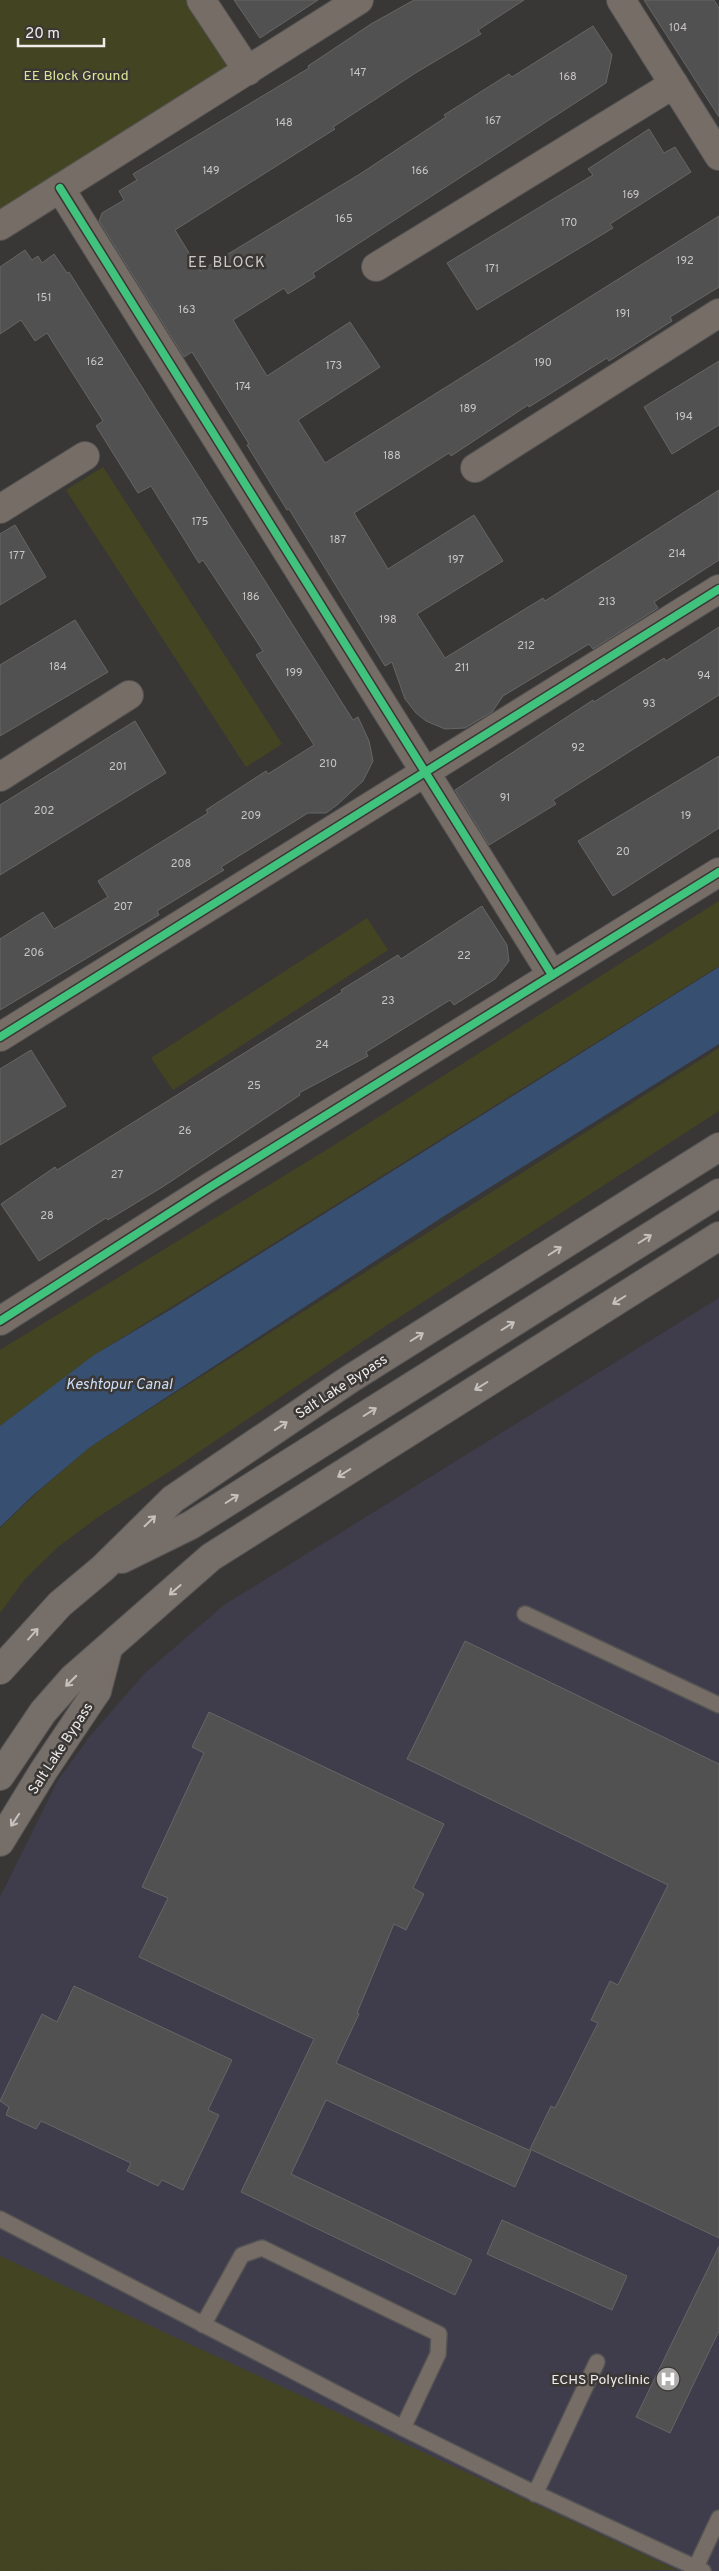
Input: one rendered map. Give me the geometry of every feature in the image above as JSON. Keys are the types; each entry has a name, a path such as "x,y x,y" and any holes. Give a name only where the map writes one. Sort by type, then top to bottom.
{"main road":[{"name":"Salt Lake Bypass","path":"0,1670 60,1604 103,1568 173,1499 350,1379 719,1147"},
{"path":"103,1568 191,1525 719,1193"},
{"name":"Salt Lake Bypass","path":"0,1776 42,1712 74,1678 211,1557 719,1236"},
{"name":"Salt Lake Bypass","path":"0,1842 44,1770 97,1690"}],"street":[{"path":"202,0 248,70"},
{"path":"0,226 359,0"},
{"path":"621,0 719,156"},
{"path":"376,267 674,84"},
{"path":"60,188 427,772 552,975"},
{"path":"475,468 719,313"},
{"path":"0,509 86,456"},
{"path":"0,1037 719,589"},
{"path":"0,777 129,695"},
{"path":"0,1321 218,1182 719,872"},
{"name":"Salt Lake Bypass","path":"97,1690 108,1649"}],"lane":[{"path":"525,1614 719,1705"},
{"path":"0,2219 403,2428 535,2494 698,2570 719,2518"},
{"path":"203,2325 242,2255 262,2248 439,2334 438,2354 403,2428"},
{"path":"535,2494 597,2362"}],"shaded area":[{"path":"719,1298 719,2571 0,2571 0,1897 58,1780 90,1736 145,1673 224,1605"}],"green space":[{"name":"EE Block Ground","path":"0,0 191,0 235,65 0,212"},
{"path":"103,467 282,744 246,767 66,490"},
{"path":"719,901 719,966 94,1355 0,1426 0,1350 336,1144"},
{"path":"367,918 388,950 173,1090 151,1058"},
{"path":"719,1048 719,1111 381,1329 178,1466 98,1517 58,1547 24,1580 0,1613 0,1528 90,1447"},
{"path":"0,2256 677,2570 0,2571"}],"water":[{"name":"Keshtopur Canal","path":"719,967 719,1044 444,1216 90,1447 32,1496 0,1527 0,1426 94,1355 175,1307"}],"building":[{"path":"234,0 318,0 260,38"},
{"path":"414,0 524,0 478,30 481,34 417,72 333,127 335,129 175,230 200,271 360,174 446,117 444,115 509,74 512,77 593,26 612,55 606,83 313,273 315,277 288,294 284,288 233,320 267,376 350,322 380,367 298,420 325,463 719,216 719,287 670,317 672,321 609,361 607,358 529,407 528,405 451,456 449,453 354,513 388,569 474,515 503,561 417,614 445,658 543,598 545,601 719,490 719,560 654,602 658,608 593,649 589,644 503,696 492,712 465,728 445,729 426,721 416,713 405,699 392,662 385,666 289,509 287,510 247,445 249,444 192,352 184,357 99,221 102,213 124,200 119,191 137,180 133,174 309,68 308,66 371,24"},
{"path":"644,0 714,0 719,8 719,117"},
{"path":"649,129 664,153 675,147 691,172 610,224 613,228 477,310 447,263 593,175 588,169"},
{"path":"25,250 32,260 38,256 42,263 54,254 67,273 69,272 353,720 358,717 369,741 373,761 363,781 326,813 308,813 221,867 224,870 157,911 159,915 0,1010 0,939 43,912 54,929 108,897 98,881 208,813 206,810 266,771 268,774 314,745 256,655 263,651 203,560 199,563 151,486 138,493 96,426 103,421 47,333 35,341 21,320 0,334 0,267"},
{"path":"719,361 719,425 672,454 644,407"},
{"path":"15,525 46,577 0,605 0,534"},
{"path":"75,620 108,672 0,736 0,665"},
{"path":"719,627 719,695 553,800 556,804 489,845 455,790 593,700 594,702 664,658 666,661"},
{"path":"135,721 166,773 0,875 0,805"},
{"path":"719,756 719,828 613,896 578,841"},
{"path":"482,906 507,945 509,961 495,979 454,1005 450,1000 366,1052 368,1056 299,1093 300,1095 164,1186 108,1220 106,1218 39,1261 1,1204 55,1167 57,1170 342,992 341,990 398,955 401,959"},
{"path":"31,1050 66,1106 0,1145 0,1069"},
{"path":"465,1641 719,1764 719,2238 530,2149 551,2106 555,2108 598,2023 591,2020 610,1981 618,1985 668,1885 407,1759"},
{"path":"209,1712 444,1824 413,1888 424,1894 406,1930 394,1924 357,2013 359,2014 336,2063 531,2151 515,2187 326,2100 291,2174 472,2260 455,2295 241,2192 314,2039 139,1957 168,1898 142,1887 204,1753 192,1747"},
{"path":"74,1986 232,2060 208,2110 219,2115 183,2190 162,2180 158,2186 127,2171 131,2163 41,2121 36,2129 6,2115 9,2107 0,2101 42,2014 57,2022"},
{"path":"502,2220 627,2276 612,2310 487,2254"},
{"path":"719,2246 719,2331 670,2433 636,2417"}],"cycle path":[{"path":"60,188 552,975"},
{"path":"0,1037 719,589"},
{"path":"0,1321 210,1187 719,872"}],"place":[{"name":"ECHS Polyclinic","path":"668,2379"}],"district":[{"name":"EE BLOCK","path":"227,262"}]}
